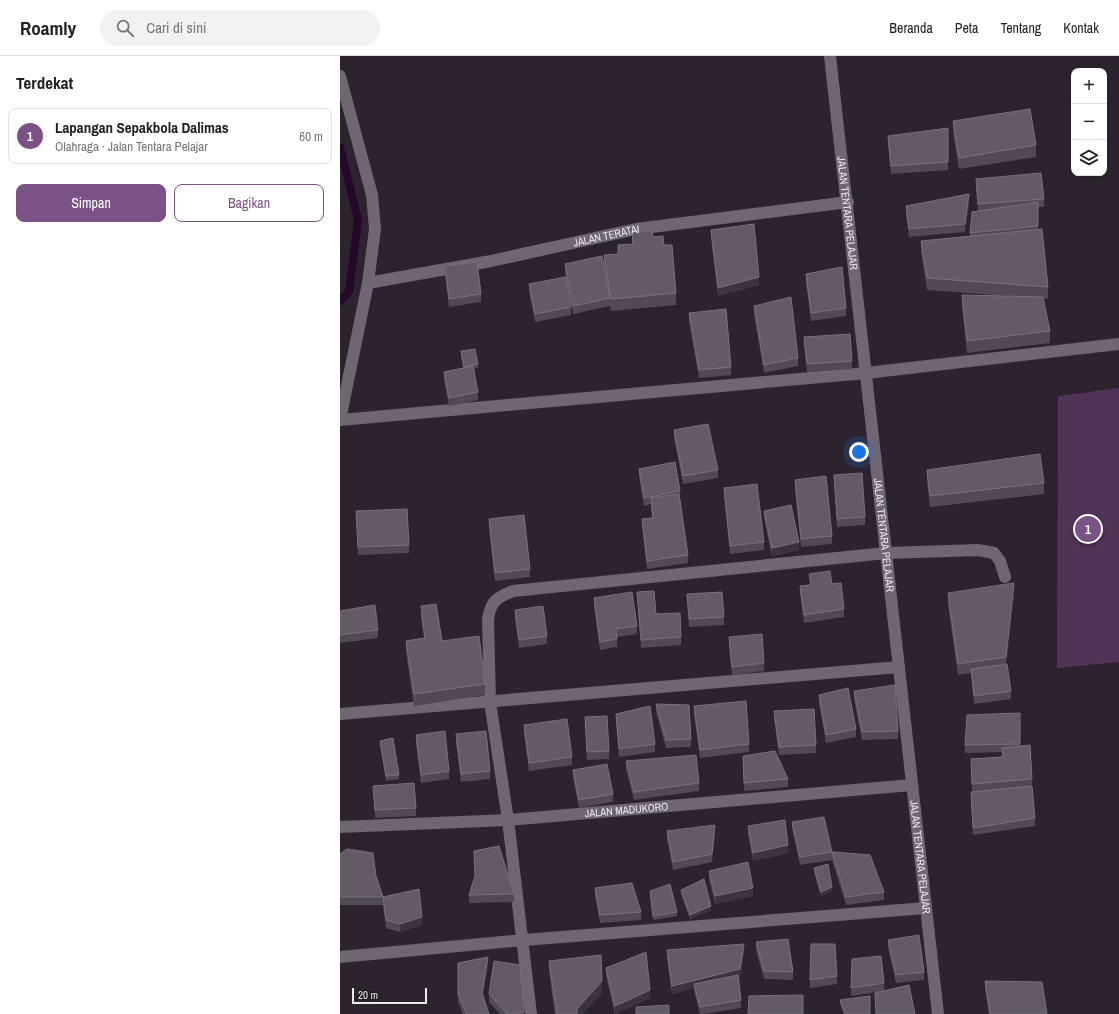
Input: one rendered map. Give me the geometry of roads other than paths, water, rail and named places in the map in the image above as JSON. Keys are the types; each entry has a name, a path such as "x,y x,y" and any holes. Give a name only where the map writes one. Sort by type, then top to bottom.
{"street":[{"name":"JALAN TENTARA PELAJAR","path":"830,56 848,202 938,1014"},
{"path":"340,76 342,98 372,195 375,229 368,283 340,420 866,373 1119,344"},
{"name":"JALAN TERATAI","path":"368,283 491,262 636,229 848,202"},
{"path":"531,1014 524,940 490,702 488,619 489,608 497,598 513,591 886,553 978,550 994,553 1000,561 1005,577"},
{"path":"340,714 899,667"},
{"name":"JALAN MADUKORO","path":"340,827 508,820 912,785"},
{"path":"340,957 524,940 926,908"}],"waterway":[{"path":"340,147 358,220 349,292 340,301"}],"place":[{"name":"Lapangan Sepakbola Dalimas","path":"1088,529"}]}
